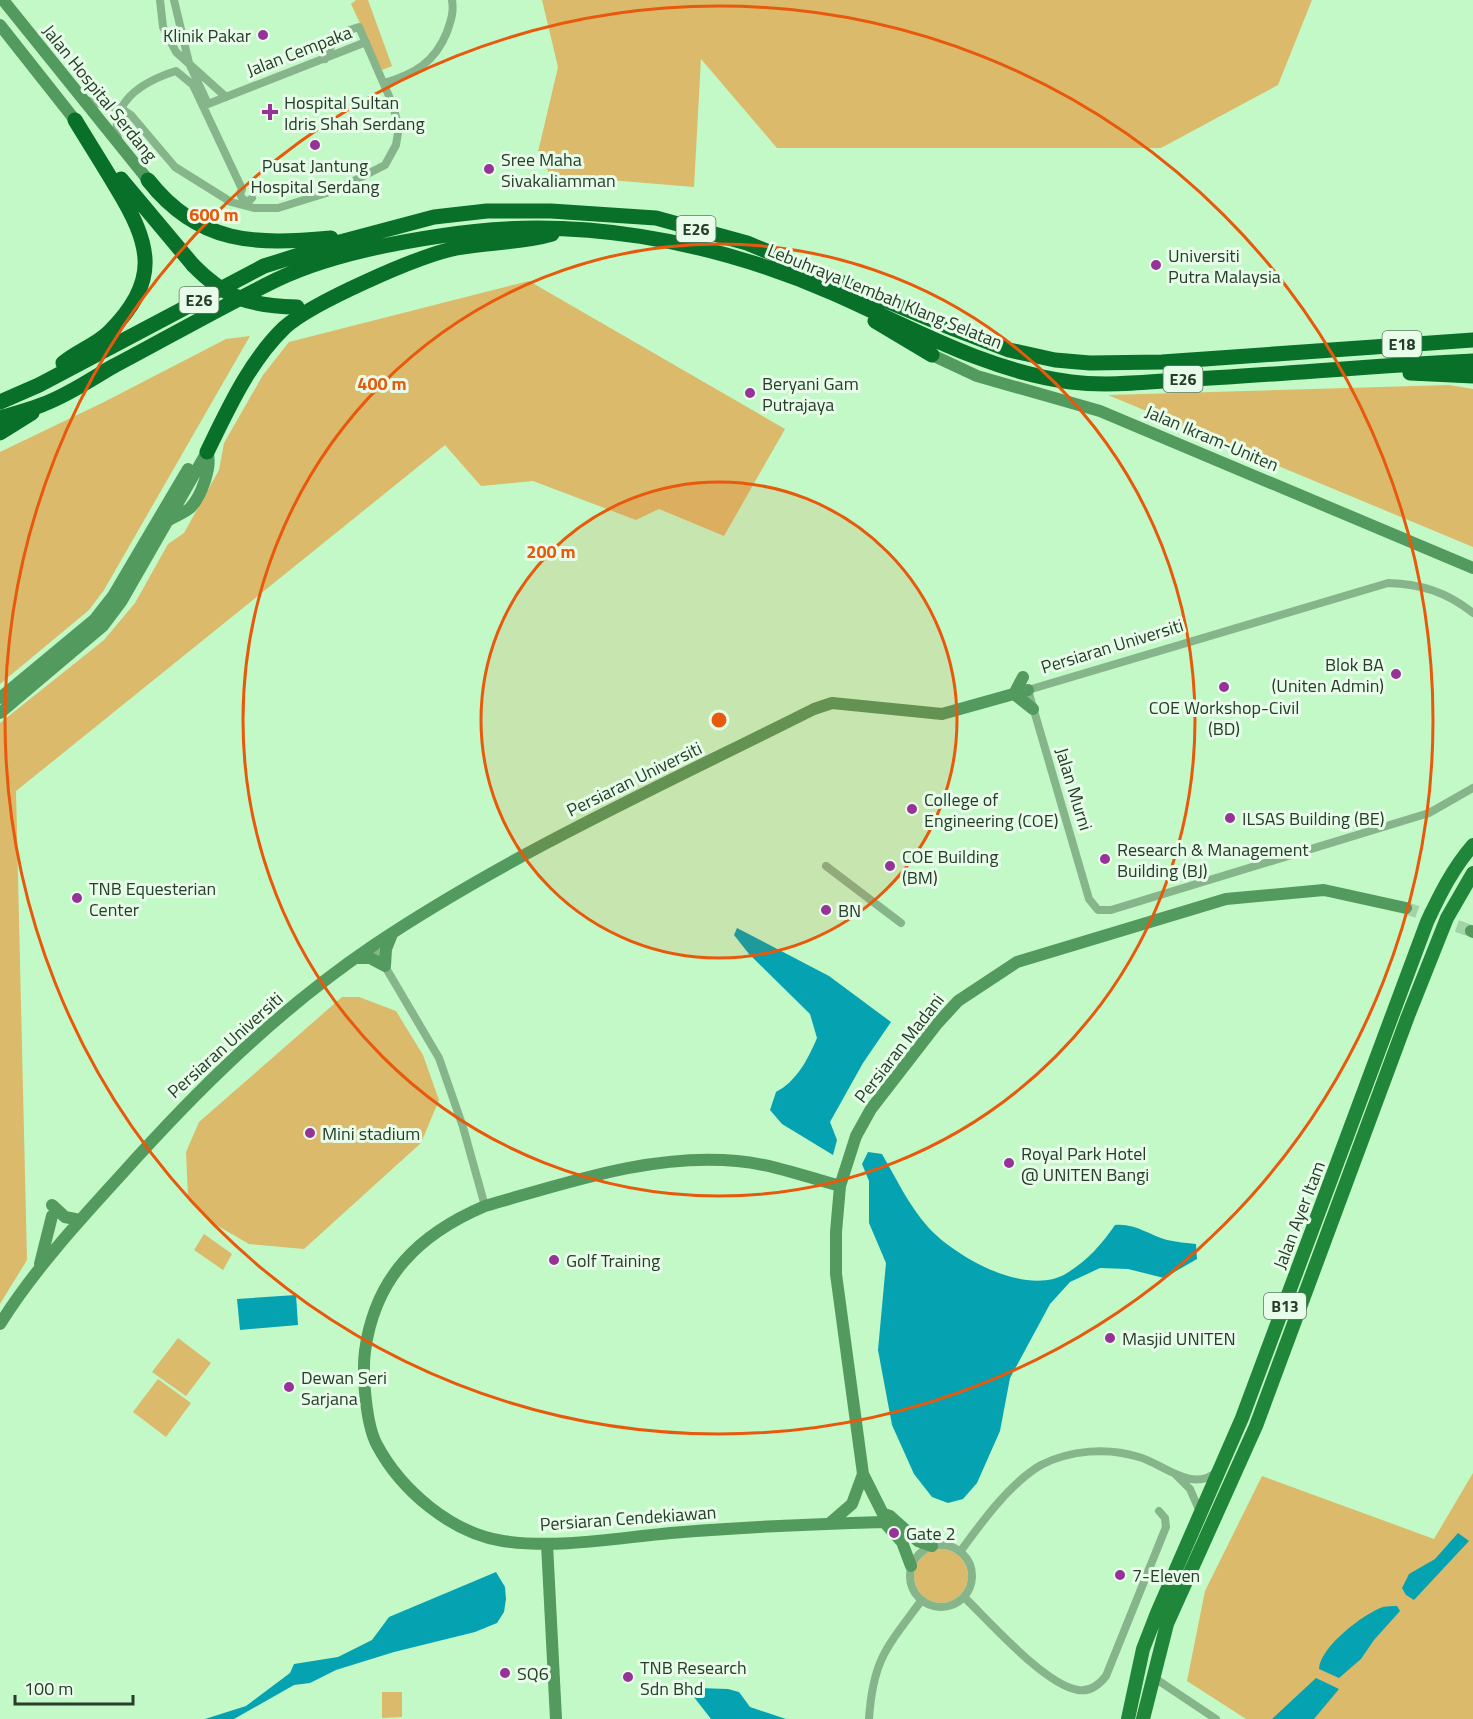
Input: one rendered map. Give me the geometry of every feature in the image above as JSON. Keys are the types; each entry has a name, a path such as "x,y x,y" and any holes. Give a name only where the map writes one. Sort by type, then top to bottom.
{"highway":[{"path":"75,120 145,210 209,281 227,294 249,303 297,307 319,306"},
{"path":"39,385 65,361 107,334 137,297 145,272 145,251 137,221 75,120"},
{"path":"148,180 180,212 208,229 243,240 275,243 367,234"},
{"name":"Lebuhraya Lembah Klang Selatan","path":"0,402 39,385 264,266 434,216 487,211 551,211 656,218 747,243 1009,350 1055,360 1090,363 1162,362 1290,352"},
{"name":"Lebuhraya Lembah Klang Selatan","path":"0,418 45,404 281,278 346,255 440,236 493,230 567,230 681,243 781,271 949,346 1011,369 1073,382 1137,382 1293,374"},
{"path":"207,452 238,390 263,352 285,327 319,306 422,258 455,248 539,238 567,230"},
{"path":"834,294 932,355"},
{"name":"E18","path":"1290,352 1473,340"},
{"name":"E18","path":"1293,374 1473,361"},
{"path":"1347,370 1473,376"},
{"path":"0,433 45,404"}],"main road":[{"name":"Jalan Ayer Itam","path":"1128,1719 1143,1649 1242,1418 1441,892 1458,862 1473,845"},
{"name":"Jalan Ayer Itam","path":"1143,1719 1167,1624 1257,1426 1447,918 1473,873"}],"street":[{"name":"Jalan Hospital Serdang","path":"3,0 148,180"},
{"path":"160,0 163,27 176,52 208,84 226,97"},
{"path":"174,0 189,63 257,208"},
{"path":"384,83 404,77 423,67 433,57 441,46 452,18 452,0"},
{"name":"Jalan Hospital Serdang","path":"0,25 75,120"},
{"path":"325,59 331,42 337,35 359,27 366,42"},
{"name":"Jalan Cempaka","path":"208,104 366,42 384,83 399,127 396,145 385,165 336,190 278,208 257,208"},
{"path":"121,149 117,132 122,109 134,92 150,80 176,71 186,76 193,86 242,189 240,194 243,200 249,201 252,198"},
{"path":"81,98 122,109 136,119 175,167 231,202 257,208"},
{"path":"117,132 124,122 136,119"},
{"name":"Jalan Ikram-Uniten","path":"932,355 976,376 1100,411 1473,568"},
{"path":"0,698 95,619 113,596 197,454 207,452 210,460 209,469 191,507 166,523 121,602 103,626 0,712"},
{"name":"Persiaran Universiti","path":"0,1324 36,1273 184,1103 278,1018 357,958 392,934 526,853 814,709 832,704 942,714 1388,583 1418,584 1459,602 1473,614"},
{"path":"1023,677 1014,694 1033,709"},
{"name":"Jalan Murni","path":"1028,690 1089,899 1098,910 1111,910 1429,813 1473,788"},
{"path":"825,866 901,923"},
{"name":"Persiaran Madani","path":"863,1474 836,1274 836,1232 840,1186 856,1136 871,1109 925,1038 958,1001 1017,962 1056,948 1247,895 1324,890 1406,908"},
{"path":"385,966 386,949 392,934"},
{"path":"373,946 439,1058 463,1127 485,1206"},
{"path":"357,958 370,958 385,966"},
{"name":"Persiaran Cendekiawan","path":"840,1186 739,1161 646,1164 613,1170 485,1206 436,1230 411,1253 385,1287 370,1324 365,1349 368,1413 376,1444 400,1479 423,1502 467,1529 501,1540 547,1544 829,1524 886,1517"},
{"path":"36,1273 46,1246 52,1211 65,1217 81,1220"},
{"path":"960,1552 992,1509 1030,1474 1063,1456 1098,1450 1138,1456 1174,1473 1198,1480 1208,1479 1218,1471"},
{"path":"1174,1473 1190,1489 1200,1512"},
{"path":"863,1474 902,1542 911,1566 911,1587 921,1600 941,1608 951,1606 964,1597 970,1587 972,1571 960,1552 944,1545 932,1546 921,1552 911,1566"},
{"path":"829,1524 844,1514 852,1504 863,1474"},
{"path":"964,1597 1051,1679 1078,1690 1092,1688 1106,1676 1166,1527 1165,1518 1159,1511"},
{"path":"886,1517 918,1541 932,1546"},
{"path":"548,1566 560,1552 576,1541"},
{"path":"525,1542 548,1566"},
{"path":"547,1544 556,1719"},
{"path":"869,1719 872,1684 877,1667 921,1600"},
{"path":"1153,1677 1216,1719"}],"shaded area":[{"path":"356,0 368,0 392,66 382,70 351,4"},
{"path":"542,0 1312,0 1278,85 1161,148 777,148 701,59 694,187 550,175 538,152 558,67"},
{"path":"529,281 785,429 724,536 659,509 636,520 533,481 481,486 445,445 16,791 27,1260 0,1304 0,723 104,640 135,603 168,544 184,533 219,470 224,443 263,375 289,342"},
{"path":"250,336 104,590 89,610 0,684 0,452 226,339"},
{"path":"1449,385 1473,389 1473,547 1108,395"},
{"name":"Mini stadium","path":"342,997 359,997 396,1011 423,1055 439,1100 421,1143 304,1249 249,1244 211,1222 188,1196 186,1152 199,1122"},
{"path":"204,1234 232,1254 223,1270 194,1250"},
{"path":"178,1338 211,1363 186,1396 152,1372"},
{"path":"158,1379 191,1403 166,1437 133,1412"},
{"path":"1473,1473 1473,1719 1246,1719 1187,1681 1205,1591 1262,1476 1434,1539"},
{"path":"941,1549 951,1551 960,1557 966,1566 968,1576 966,1586 960,1595 951,1601 941,1603 931,1601 922,1595 916,1586 914,1576 916,1566 922,1557 931,1551"},
{"path":"382,1692 402,1692 402,1717 382,1718"}],"water":[{"path":"737,928 829,976 891,1022 863,1063 830,1122 837,1140 833,1155 782,1124 770,1110 776,1092 796,1076 817,1038 810,1014 749,954 734,935"},
{"path":"868,1152 882,1154 915,1210 940,1239 993,1271 1013,1277 1033,1281 1051,1279 1067,1273 1094,1252 1115,1225 1135,1228 1167,1240 1196,1244 1197,1259 1164,1278 1128,1269 1100,1268 1070,1282 1050,1304 1010,1378 1000,1431 977,1483 963,1499 948,1503 932,1497 914,1474 892,1425 878,1350 886,1263 869,1223 869,1181 862,1164"},
{"path":"296,1295 298,1325 240,1330 237,1299"},
{"path":"1458,1533 1469,1541 1414,1600 1406,1595 1402,1588 1409,1574 1435,1559"},
{"path":"496,1572 505,1587 506,1599 504,1612 497,1623 475,1632 394,1652 336,1670 310,1683 294,1685 234,1719 205,1719 246,1706 290,1673 294,1664 338,1657 372,1640 389,1617"},
{"path":"1397,1606 1400,1611 1374,1640 1361,1659 1339,1678 1319,1669 1321,1660 1327,1651 1344,1632 1383,1607"},
{"path":"1316,1678 1339,1689 1314,1719 1272,1719"},
{"path":"692,1684 699,1688 728,1689 739,1692 750,1707 786,1719 711,1719 690,1692"}],"tunnel":[{"path":"1406,908 1471,931"}],"place":[{"name":"Klinik Pakar","path":"263,35"},
{"name":"Hospital Sultan Idris Shah Serdang","path":"270,112"},
{"name":"Pusat Jantung Hospital Serdang","path":"315,145"},
{"name":"Sree Maha Sivakaliamman","path":"489,169"},
{"name":"Universiti Putra Malaysia","path":"1156,265"},
{"name":"Beryani Gam Putrajaya","path":"750,393"},
{"name":"Blok BA (Uniten Admin)","path":"1396,674"},
{"name":"COE Workshop-Civil (BD)","path":"1224,687"},
{"name":"College of Engineering (COE)","path":"912,809"},
{"name":"ILSAS Building (BE)","path":"1230,818"},
{"name":"Research & Management Building (BJ)","path":"1105,859"},
{"name":"COE Building (BM)","path":"890,866"},
{"name":"TNB Equesterian Center","path":"77,898"},
{"name":"BN","path":"826,910"},
{"name":"Mini stadium","path":"310,1133"},
{"name":"Royal Park Hotel @ UNITEN Bangi","path":"1009,1163"},
{"name":"Golf Training","path":"554,1260"},
{"name":"Masjid UNITEN","path":"1110,1338"},
{"name":"Dewan Seri Sarjana","path":"289,1387"},
{"name":"Gate 2","path":"894,1533"},
{"name":"7-Eleven","path":"1120,1575"},
{"name":"SQ6","path":"505,1673"},
{"name":"TNB Research Sdn Bhd","path":"628,1677"}]}
